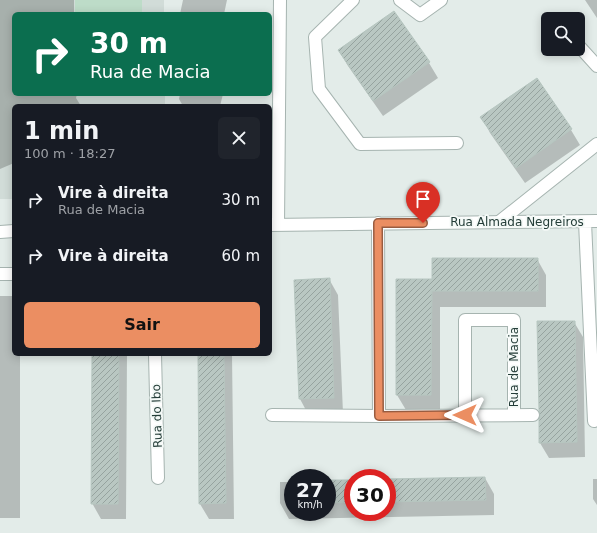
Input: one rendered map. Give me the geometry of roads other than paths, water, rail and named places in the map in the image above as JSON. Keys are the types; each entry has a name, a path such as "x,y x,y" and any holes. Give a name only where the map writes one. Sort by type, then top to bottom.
{"street":[{"path":"274,225 280,0"},
{"path":"354,0 315,37 318,89 360,144 457,143"},
{"path":"400,0 420,15 441,0"},
{"path":"585,53 597,66"},
{"path":"499,222 597,144"},
{"path":"591,222 594,421 597,420"},
{"name":"Rua Almada Negreiros","path":"274,225 591,222"},
{"path":"378,223 379,416"},
{"path":"0,232 12,231"},
{"path":"0,274 12,274"},
{"name":"Rua de Macia","path":"465,415 465,320 514,320 514,415"},
{"name":"Rua do Ibo","path":"155,356 158,478"},
{"name":"Rua de Macia","path":"272,415 533,415"}]}
